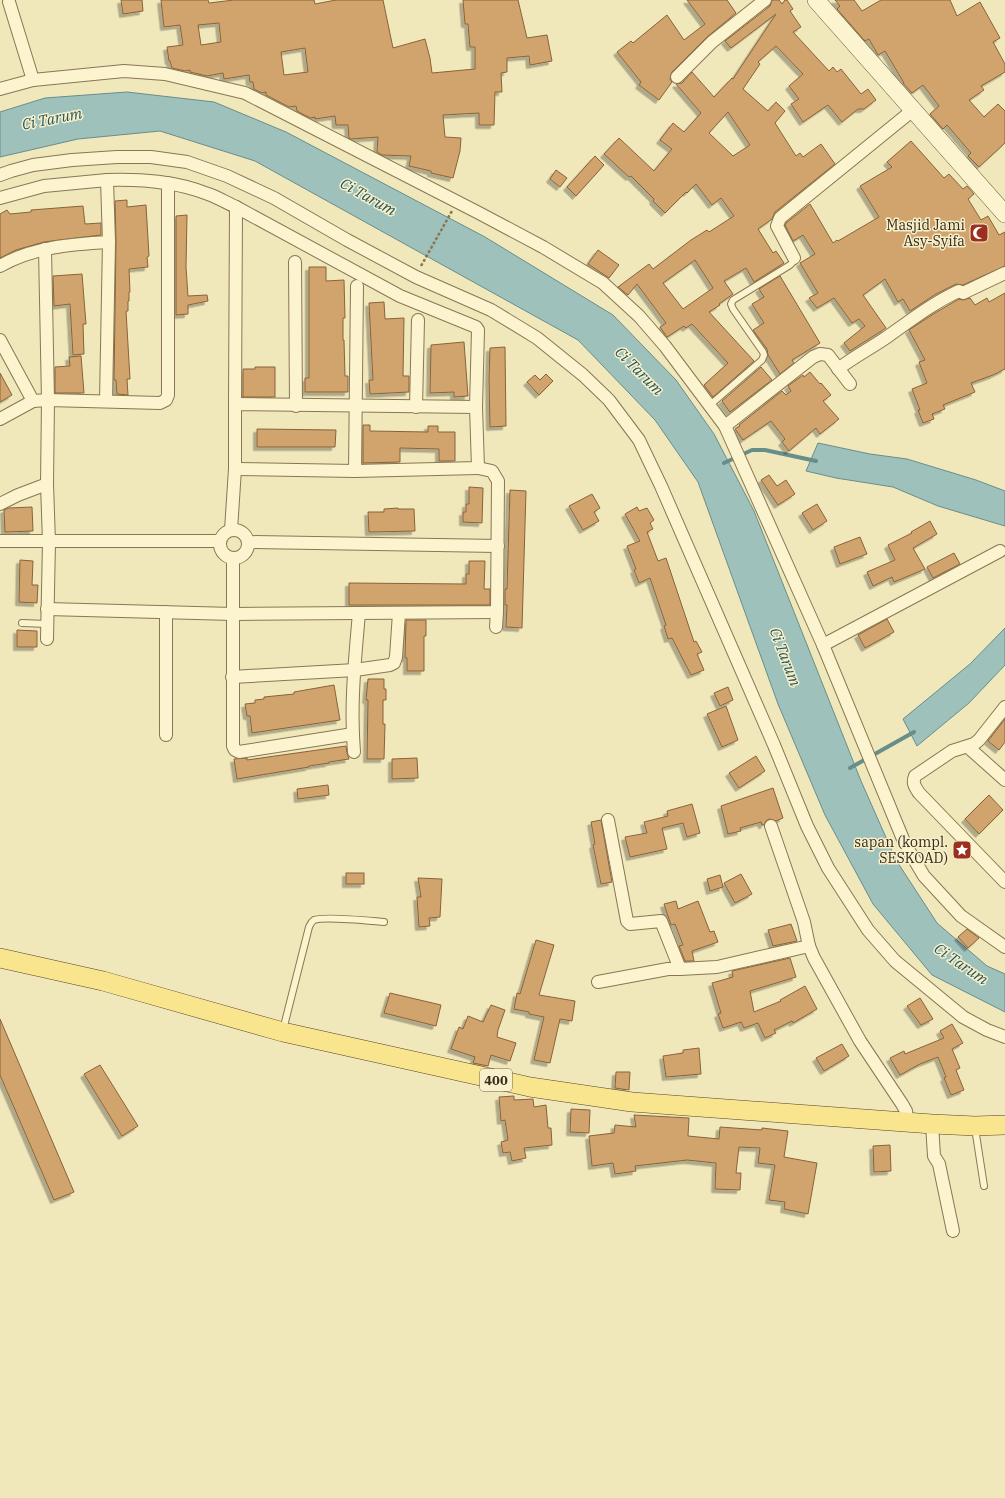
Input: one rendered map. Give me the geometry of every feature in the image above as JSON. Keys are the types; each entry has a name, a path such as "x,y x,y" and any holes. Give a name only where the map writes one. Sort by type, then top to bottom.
{"main road":[{"name":"400","path":"0,958 103,981 283,1032 530,1087 570,1094 632,1102 932,1124 974,1126 1005,1125"}],"street":[{"path":"677,77 712,42 764,0"},
{"path":"816,0 913,110 1002,206"},
{"path":"9,2 33,80"},
{"path":"0,89 33,80 124,71 165,74 245,93 479,213 543,247 603,283 639,316 665,346 725,426 823,644 905,844 924,876 960,916 1005,947"},
{"path":"794,258 777,226 780,218 913,110"},
{"path":"0,175 33,165 72,160 118,157 151,157 187,162 227,176 274,198 347,240 416,277 491,310 538,338 583,375 609,400 639,440 661,486 774,744 808,826 828,868 868,930 895,961 962,1017 1005,1037"},
{"path":"0,198 44,186 107,180 137,179 168,183 209,194 236,207 400,296 476,328 478,330 476,407 478,468"},
{"path":"106,401 109,242 107,180"},
{"path":"0,419 33,401 48,400 160,403 166,400 168,395 168,183"},
{"path":"231,530 234,469 236,207"},
{"path":"0,266 19,256 46,249 109,242"},
{"path":"46,249 48,400 47,484 49,542 47,639"},
{"path":"295,262 296,406"},
{"path":"838,369 858,354 874,346 941,300 959,291 963,292 1005,272"},
{"path":"355,471 357,286"},
{"path":"416,407 418,320"},
{"path":"0,340 33,401"},
{"path":"725,426 814,357 820,354 828,356 850,384"},
{"path":"235,404 356,407 476,407"},
{"path":"234,469 355,471 478,468 492,471 498,481 496,627"},
{"path":"0,504 18,495 47,484"},
{"path":"231,530 240,531 247,537 248,547 242,556 233,558 224,554 219,546 220,541 225,532 231,530"},
{"path":"0,541 220,541"},
{"path":"248,542 498,546"},
{"path":"823,644 1000,551"},
{"path":"233,558 232,677 233,746 235,750 239,752 353,734"},
{"path":"48,609 233,614 497,612"},
{"path":"166,612 166,735"},
{"path":"354,752 354,670 358,613"},
{"path":"232,677 354,670 390,665 394,663 396,657 399,613"},
{"path":"1005,707 979,740 974,744 968,747 960,747 952,751 915,776 913,780 919,793 928,803 1005,882"},
{"path":"968,747 1005,780"},
{"path":"608,820 627,921 630,924 661,921 680,969"},
{"path":"771,826 804,922 809,946 814,958 860,1041 902,1104 906,1111 908,1122"},
{"path":"598,982 668,969 716,967 809,946"},
{"path":"932,1124 934,1156 938,1164 953,1231"}],"lane":[{"path":"710,405 762,360 764,355 731,304 733,300 790,265 794,258"},
{"path":"22,623 47,624"},
{"path":"283,1032 311,922 316,920 342,919 384,922"},
{"path":"974,1126 984,1186"}],"path":[{"path":"418,272 453,209"}],"water":[{"name":"Ci Tarum","path":"127,92 214,102 286,132 485,237 613,315 676,380 714,434 754,511 861,781 896,860 937,923 987,966 1005,974 1005,1012 932,975 873,904 825,815 778,704 698,482 655,420 578,340 255,161 160,131 78,139 0,157 0,112 45,98"},
{"path":"818,443 870,454 907,459 976,480 1005,491 1005,526 938,506 893,487 836,478 806,471"},
{"path":"1005,628 1005,665 969,703 917,746 903,719 970,664"}],"building":[{"path":"121,0 142,0 143,11 123,14"},
{"path":"161,0 208,0 209,3 234,0 314,0 315,4 336,0 383,0 393,48 425,39 432,73 475,69 475,47 470,47 468,24 465,24 463,0 518,0 527,38 547,35 552,61 530,65 529,56 507,58 507,72 501,73 502,92 495,92 494,125 479,125 479,113 443,115 445,137 461,138 460,151 453,178 409,166 411,156 382,155 377,152 378,137 351,139 349,138 348,125 336,125 335,116 315,119 315,117 310,118 297,111 296,106 289,107 266,95 266,92 262,93 254,89 253,82 250,82 249,75 224,79 223,73 207,76 190,72 190,70 185,71 172,68 169,61 167,47 183,45 180,25 164,27","holes":["219,23 221,42 201,45 198,25","305,48 308,72 284,75 281,52"]},
{"path":"687,0 727,0 736,13 707,37 672,72 670,79 672,82 659,100 639,85 641,82 617,52 631,41 633,43 667,15 684,40 705,24"},
{"path":"772,0 779,0 782,4 785,0 787,0 793,9 790,11 801,27 793,32 829,71 833,67 837,72 841,69 861,94 868,89 876,100 864,109 858,109 842,122 828,105 803,122 791,104 799,99 789,86 803,74 776,46 758,62 760,64 743,89 768,111 776,102 785,111 775,123 796,156 800,153 803,157 821,144 835,164 775,212 772,219 758,229 773,253 776,251 784,263 754,282 746,268 724,281 733,294 709,312 754,361 713,397 704,385 728,363 692,324 686,328 684,326 667,337 660,327 666,323 637,284 628,295 618,287 649,264 653,269 691,240 707,230 709,232 734,216 721,198 712,205 696,184 665,213 653,201 654,199 631,176 629,177 604,154 619,138 654,171 672,149 660,140 673,123 684,132 701,113 676,84 682,83 692,72 714,97 732,78 733,79 776,14 731,48 725,41 770,6","holes":["728,112 750,145 733,156 709,133","695,260 713,288 683,309 663,283"]},
{"path":"835,0 854,0 862,11 881,0 950,0 957,16 980,2 1000,38 993,42 1005,64 1005,72 981,86 984,90 969,100 984,117 998,104 1005,111 1005,143 979,167 968,156 971,153 947,125 943,129 930,114 939,106 923,85 912,93 903,83 885,51 878,55 869,39 865,41 837,9 840,6"},
{"path":"911,141 944,178 949,174 963,189 967,186 974,194 968,199 981,220 988,216 999,235 1005,232 1005,266 963,285 956,284 936,294 910,311 903,299 898,302 885,279 863,295 886,328 850,351 844,343 865,326 859,319 852,323 834,298 817,308 809,298 818,293 800,263 815,254 803,235 793,241 785,225 810,204 833,243 879,217 860,186 892,167 887,162"},
{"path":"595,156 604,165 576,196 567,187"},
{"path":"556,170 567,178 560,187 550,179"},
{"path":"127,200 127,207 146,205 149,256 147,257 148,267 129,269 130,292 128,311 126,311 130,379 127,379 128,395 117,394 116,380 114,380 116,242 115,201"},
{"path":"83,206 85,224 101,223 101,235 44,242 16,250 0,258 0,214 7,210 10,214 31,212 31,210"},
{"path":"187,215 186,267 188,296 207,295 208,301 188,305 188,314 176,315 176,216"},
{"path":"598,250 619,265 609,278 588,264"},
{"path":"309,267 326,267 326,281 344,280 345,318 343,318 343,340 345,376 348,376 348,392 305,392 305,378 309,378"},
{"path":"82,274 86,324 83,324 84,354 73,355 70,304 54,306 53,276"},
{"path":"780,276 820,343 792,360 794,363 780,374 768,355 767,349 753,330 764,323 752,304 764,297 759,289"},
{"path":"1005,293 1005,369 971,383 975,392 943,405 945,409 932,414 934,419 923,423 912,389 927,383 919,362 925,360 909,330 959,299 963,300 970,298 975,305 987,298 989,302"},
{"path":"384,302 385,319 404,318 403,376 409,376 409,392 370,394 369,380 373,380 369,303"},
{"path":"464,342 468,396 454,397 454,392 430,393 431,345"},
{"path":"505,347 506,426 490,427 490,348"},
{"path":"81,356 84,393 55,393 55,367 70,366 69,357"},
{"path":"255,367 275,367 275,397 243,397 243,369 255,369"},
{"path":"761,367 772,380 730,412 722,401"},
{"path":"810,372 831,395 823,401 839,419 820,434 816,428 789,451 782,442 785,439 771,421 743,440 735,429 782,391 786,395 791,391 788,386 803,375 804,377"},
{"path":"0,373 12,395 0,402"},
{"path":"546,374 553,381 539,395 527,382 535,375 540,380"},
{"path":"363,425 370,425 370,431 428,432 428,426 438,426 438,432 455,432 455,461 439,461 439,449 400,448 400,462 363,463"},
{"path":"257,429 336,430 335,447 257,447"},
{"path":"769,475 777,486 786,480 795,494 778,505 761,480"},
{"path":"469,487 483,488 482,523 463,522 463,512 466,512 466,504 469,504"},
{"path":"510,490 526,491 522,628 506,627 507,605 505,605 505,589 507,589"},
{"path":"592,494 600,508 594,512 599,521 583,530 569,506"},
{"path":"817,504 827,521 813,530 802,513"},
{"path":"32,507 33,531 5,532 4,510 9,508"},
{"path":"637,507 639,511 647,508 654,520 650,523 653,529 647,532 658,561 666,558 694,642 696,641 702,652 697,654 704,670 691,675 672,638 668,639 664,626 666,625 650,578 639,583 634,570 636,569 627,546 640,541 625,514"},
{"path":"384,509 414,509 415,531 369,532 368,512 384,512"},
{"path":"930,521 937,534 913,548 925,569 894,582 892,577 873,586 867,572 895,560 888,545 912,533 911,532"},
{"path":"860,537 867,554 840,564 834,547"},
{"path":"954,553 960,564 933,578 927,567"},
{"path":"20,560 33,561 32,585 38,585 37,603 19,602"},
{"path":"469,561 485,561 484,589 490,589 490,605 349,605 349,583 466,584 466,574 469,574"},
{"path":"887,619 894,632 865,648 858,635"},
{"path":"406,620 426,620 426,636 424,636 424,671 407,671 407,658 405,658"},
{"path":"17,630 37,631 37,647 17,647"},
{"path":"368,679 384,679 384,689 386,689 386,700 383,700 383,724 385,724 384,759 367,759 368,700 366,700"},
{"path":"334,685 340,720 252,733 250,716 247,716 245,704 255,703 255,700 264,699 264,697 294,694 294,692"},
{"path":"728,687 733,700 720,706 714,693"},
{"path":"726,706 738,740 722,747 707,714"},
{"path":"1005,719 1005,742 999,750 988,741"},
{"path":"346,746 349,759 237,779 234,759 247,758 247,760"},
{"path":"756,756 765,771 739,788 729,773"},
{"path":"417,758 418,778 392,779 392,759"},
{"path":"328,785 329,795 298,799 297,789"},
{"path":"773,788 783,818 776,821 769,819 764,825 762,825 761,822 740,828 741,831 728,834 721,806"},
{"path":"989,795 1003,810 979,834 965,819"},
{"path":"692,804 700,833 687,837 683,823 662,828 667,849 630,857 625,837 647,833 644,822 668,816 667,811"},
{"path":"601,820 612,882 601,884 593,845 595,844 591,822"},
{"path":"346,873 364,873 364,884 346,884"},
{"path":"741,874 752,894 735,903 724,883"},
{"path":"720,875 723,887 710,891 707,879"},
{"path":"418,878 442,879 440,917 429,918 430,926 419,927 417,897 421,897"},
{"path":"676,901 678,909 698,901 710,932 714,931 718,942 692,951 694,961 685,961 679,946 683,945 675,924 671,925 664,904"},
{"path":"791,924 797,941 773,946 768,930"},
{"path":"967,929 979,938 968,948 958,937"},
{"path":"536,940 554,945 539,995 575,1001 572,1021 560,1019 550,1063 534,1060 544,1017 514,1009 517,993 520,994"},
{"path":"790,958 796,977 750,991 754,1012 781,1001 780,1000 805,986 817,1009 793,1023 792,1021 774,1030 776,1033 765,1038 758,1023 744,1028 741,1022 723,1028 718,1014 721,1013 712,983 733,977 732,971"},
{"path":"390,993 441,1005 436,1026 384,1013"},
{"path":"920,998 933,1019 921,1025 907,1006"},
{"path":"491,1005 505,1010 497,1037 516,1043 510,1061 491,1055 488,1066 473,1063 475,1057 451,1049 459,1027 463,1029 468,1016 483,1022"},
{"path":"0,1019 74,1192 54,1200 0,1075"},
{"path":"952,1024 963,1043 952,1049 960,1068 956,1070 964,1090 951,1095 938,1057 920,1064 900,1075 890,1058 904,1051 905,1054 944,1038 940,1031"},
{"path":"842,1044 849,1056 824,1071 816,1058"},
{"path":"699,1048 701,1074 666,1077 663,1056 683,1053 683,1050"},
{"path":"100,1065 138,1126 122,1136 84,1074"},
{"path":"616,1072 630,1072 629,1090 615,1088"},
{"path":"514,1096 514,1100 533,1099 534,1107 546,1105 548,1128 551,1128 552,1145 524,1148 526,1158 512,1161 510,1152 503,1153 501,1142 508,1140 505,1120 501,1121 499,1097"},
{"path":"571,1109 590,1110 589,1133 570,1132"},
{"path":"634,1115 689,1118 688,1136 719,1139 720,1127 762,1130 762,1128 788,1131 784,1157 817,1163 808,1214 784,1209 785,1202 769,1200 775,1165 758,1163 760,1148 739,1147 736,1173 741,1173 740,1190 715,1189 716,1163 687,1160 635,1166 636,1171 615,1174 613,1163 592,1166 589,1136 614,1133 615,1125 636,1127"},
{"path":"890,1145 891,1171 874,1172 873,1146"}],"waterway":[{"path":"724,463 752,450 765,450 816,461"},
{"path":"850,768 914,732"}],"place":[{"name":"Masjid Jami Asy-Syifa","path":"979,233"},
{"name":"sapan (kompl. SESKOAD)","path":"962,850"}]}
